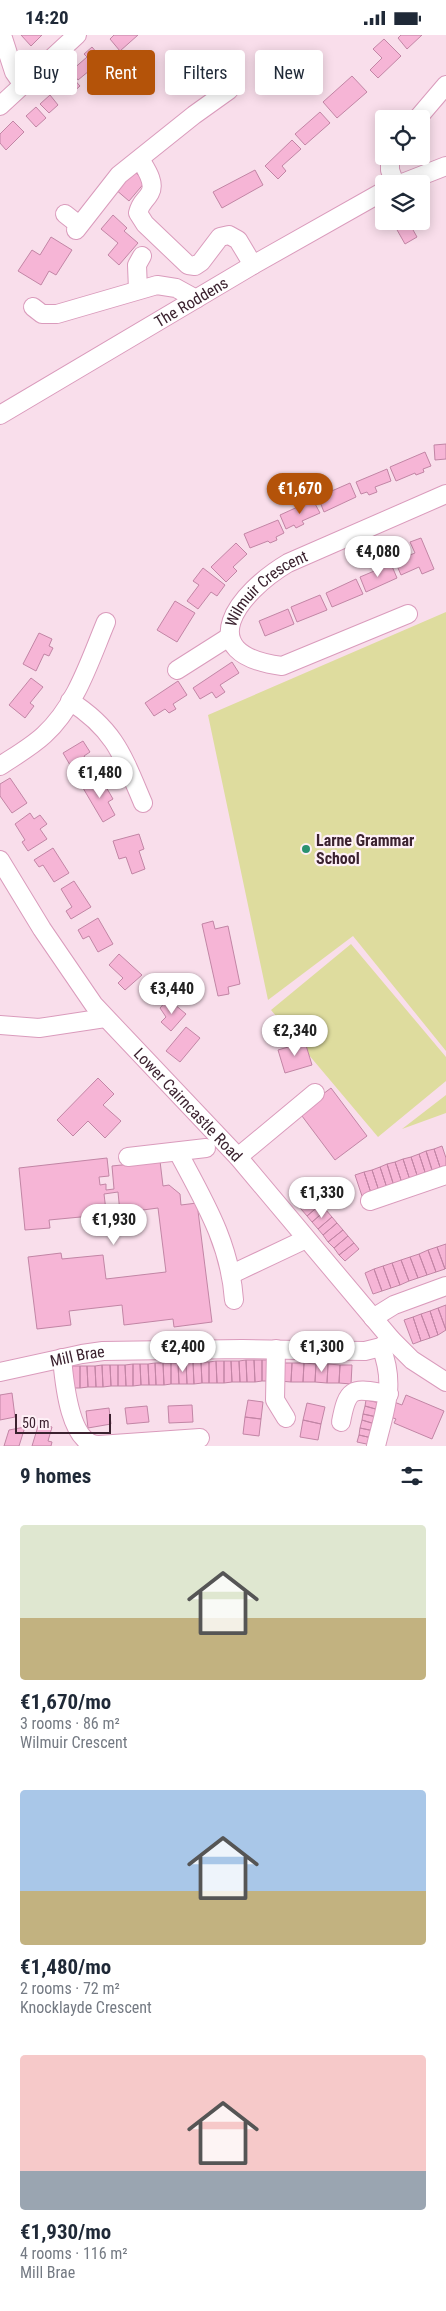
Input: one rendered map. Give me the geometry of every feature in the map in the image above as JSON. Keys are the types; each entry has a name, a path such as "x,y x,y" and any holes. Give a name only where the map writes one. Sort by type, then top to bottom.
{"street":[{"path":"2,35 15,73"},
{"path":"61,50 77,35"},
{"path":"425,110 446,85"},
{"path":"0,106 15,92"},
{"path":"65,214 78,227 119,175 194,115 227,97"},
{"path":"140,159 153,183 151,192 141,202 138,213 145,224 188,265 195,266 201,262 220,237 229,235 238,240 253,265"},
{"path":"424,175 446,167"},
{"name":"The Roddens","path":"0,415 253,265 375,196"},
{"path":"138,290 137,265 142,256"},
{"path":"33,307 42,314 57,314 157,285 176,288 196,299"},
{"name":"Wilmuir Crescent","path":"408,614 282,665 264,663 240,652 229,637 229,625 235,612 254,589 275,571 288,563 446,494"},
{"path":"0,766 46,734 80,684 106,622"},
{"path":"177,670 229,637"},
{"path":"70,701 100,723 115,742 143,803"},
{"name":"Lower Cairncastle Road","path":"0,860 58,954 105,1018 238,1157 373,1318 386,1343 446,1382"},
{"path":"0,1025 39,1028 105,1018"},
{"path":"238,1157 315,1093"},
{"path":"128,1157 206,1148"},
{"path":"178,1152 212,1216 232,1274 234,1300"},
{"path":"370,1201 446,1175"},
{"path":"232,1274 306,1239"},
{"path":"373,1318 394,1305 446,1286"},
{"path":"376,1446 388,1394 389,1371 386,1343"},
{"name":"Mill Brae","path":"0,1372 82,1354 122,1351 276,1349 350,1351 373,1349 386,1343"},
{"path":"276,1349 274,1400 286,1418"},
{"path":"62,1358 69,1408 80,1431 90,1443 99,1445 200,1439"},
{"path":"341,1422 345,1400 351,1393 362,1390 388,1394"}],"shaded area":[{"path":"446,612 446,1051 353,936 268,1000 208,715"},
{"path":"351,944 446,1057 446,1081 378,1137 271,1010"},
{"path":"446,1095 446,1113 402,1129"}],"building":[{"path":"21,35 42,35 31,46"},
{"path":"114,35 138,35 121,50 110,39"},
{"path":"401,35 422,35 407,49 398,38"},
{"path":"384,39 401,56 378,78 370,70 382,58 373,49"},
{"path":"87,57 87,73 78,80 77,79 77,66"},
{"path":"352,76 367,92 337,118 323,102"},
{"path":"50,95 58,105 49,113 40,104"},
{"path":"36,107 46,118 36,127 26,116"},
{"path":"320,112 330,123 305,145 295,134"},
{"path":"13,121 24,132 6,150 0,143 0,134"},
{"path":"292,140 301,149 282,166 286,171 278,179 265,166"},
{"path":"132,170 146,181 129,201 115,189"},
{"path":"255,170 263,185 222,208 213,192"},
{"path":"113,215 127,228 124,231 138,243 119,265 108,255 118,243 101,229"},
{"path":"397,230 413,230 417,237 405,244"},
{"path":"51,237 72,250 56,275 49,271 41,285 18,271 32,250 40,255"},
{"path":"446,444 446,459 435,460 434,445"},
{"path":"425,452 431,466 423,469 424,472 416,475 415,473 396,481 390,467"},
{"path":"387,469 391,481 375,487 377,492 369,495 367,492 361,494 356,482"},
{"path":"350,483 356,497 324,512 318,497"},
{"path":"313,500 320,513 302,521 304,524 296,528 294,525 286,529 280,515"},
{"path":"278,520 284,533 276,537 277,540 270,543 268,541 250,548 244,534"},
{"path":"421,538 434,569 422,574 419,567 401,575 395,561 415,553 410,542"},
{"path":"236,543 247,554 233,567 237,571 226,582 211,567"},
{"path":"391,564 397,578 366,592 360,577"},
{"path":"203,568 225,585 217,596 211,592 198,609 187,601 199,585 193,581"},
{"path":"356,579 363,594 332,607 326,593"},
{"path":"320,595 327,610 297,622 291,607"},
{"path":"175,601 195,613 177,642 157,630"},
{"path":"288,609 294,624 265,636 259,621"},
{"path":"39,633 52,639 49,646 53,648 49,656 44,654 36,671 23,664"},
{"path":"232,662 239,673 220,685 225,692 216,698 212,692 200,699 193,688"},
{"path":"31,678 43,687 30,703 34,706 25,718 9,705"},
{"path":"178,681 187,695 173,704 176,709 169,713 165,709 154,716 145,703"},
{"path":"83,741 90,752 84,756 95,773 80,782 63,753"},
{"path":"10,778 27,803 12,813 0,796 0,784"},
{"path":"102,780 113,799 108,802 115,815 103,822 83,788"},
{"path":"30,813 34,819 40,815 47,824 40,829 47,839 28,851 22,842 25,840 15,824"},
{"path":"139,834 144,849 139,851 145,869 132,874 126,857 119,859 113,841"},
{"path":"53,848 69,873 54,882 43,865 39,867 34,860"},
{"path":"74,881 91,907 71,919 66,911 72,907 61,889"},
{"path":"98,918 113,944 98,952 89,936 83,939 78,930"},
{"path":"213,921 215,929 228,926 240,984 228,987 229,994 218,996 202,924"},
{"path":"119,954 142,975 125,990 118,983 123,978 109,965"},
{"path":"154,979 172,994 163,1004 146,988"},
{"path":"168,999 186,1014 171,1031 161,1022 166,1017 160,1008"},
{"path":"186,1027 200,1038 180,1062 166,1051"},
{"path":"305,1042 312,1065 285,1073 278,1050"},
{"path":"98,1078 114,1094 103,1105 121,1121 105,1138 88,1121 73,1136 57,1120"},
{"path":"331,1088 367,1136 335,1160 299,1112"},
{"path":"442,1146 446,1158 446,1169 441,1170 434,1149"},
{"path":"434,1149 441,1170 433,1173 426,1151"},
{"path":"426,1151 433,1173 426,1175 419,1154"},
{"path":"419,1154 426,1175 418,1178 411,1157"},
{"path":"411,1157 418,1178 410,1180 403,1159"},
{"path":"107,1158 109,1176 99,1177 100,1185 106,1184 106,1190 114,1189 112,1166 160,1161 163,1186 169,1185 180,1194 181,1205 197,1203 212,1322 174,1327 173,1319 124,1325 122,1305 69,1311 71,1325 37,1329 28,1257 61,1253 62,1259 103,1255 106,1279 166,1272 158,1208 120,1213 118,1192 104,1194 107,1219 92,1221 91,1216 49,1220 50,1228 25,1230 19,1168"},
{"path":"403,1159 410,1180 402,1183 395,1162"},
{"path":"395,1162 402,1183 394,1186 387,1164"},
{"path":"387,1164 394,1186 387,1188 380,1167"},
{"path":"380,1167 387,1188 379,1191 372,1170"},
{"path":"372,1170 379,1191 371,1193 364,1172"},
{"path":"364,1172 371,1193 362,1196 355,1175"},
{"path":"305,1185 310,1191 296,1203 291,1196"},
{"path":"310,1191 316,1197 301,1209 296,1203"},
{"path":"316,1197 321,1204 307,1216 301,1209"},
{"path":"321,1204 326,1210 312,1222 307,1216"},
{"path":"326,1210 332,1217 318,1229 312,1222"},
{"path":"332,1217 337,1223 323,1235 318,1229"},
{"path":"337,1223 343,1230 328,1242 323,1235"},
{"path":"343,1230 348,1236 334,1248 328,1242"},
{"path":"348,1236 354,1243 339,1255 334,1248"},
{"path":"354,1243 359,1249 345,1261 339,1255"},
{"path":"446,1244 446,1268 445,1269 437,1247"},
{"path":"437,1247 445,1269 436,1272 428,1250"},
{"path":"428,1250 436,1272 427,1275 419,1254"},
{"path":"419,1254 427,1275 418,1278 410,1257"},
{"path":"410,1257 418,1278 409,1281 401,1260"},
{"path":"401,1260 409,1281 400,1285 392,1263"},
{"path":"392,1263 400,1285 391,1288 383,1266"},
{"path":"383,1266 391,1288 382,1291 374,1269"},
{"path":"374,1269 382,1291 373,1294 365,1273"},
{"path":"446,1305 446,1330 438,1308"},
{"path":"438,1308 446,1330 438,1335 430,1311"},
{"path":"430,1311 438,1335 430,1338 421,1314"},
{"path":"421,1314 430,1338 421,1341 413,1317"},
{"path":"413,1317 421,1341 413,1344 404,1320"},
{"path":"246,1360 254,1360 255,1382 247,1382"},
{"path":"246,1360 247,1382 240,1382 239,1361"},
{"path":"254,1360 262,1360 262,1381 255,1382"},
{"path":"262,1360 269,1360 270,1381 262,1381"},
{"path":"216,1361 224,1361 224,1383 217,1383"},
{"path":"216,1361 217,1383 209,1383 209,1362"},
{"path":"224,1361 231,1361 232,1382 224,1383"},
{"path":"231,1361 239,1361 240,1382 232,1382"},
{"path":"186,1362 193,1362 194,1384 187,1384"},
{"path":"186,1362 187,1384 179,1384 178,1363"},
{"path":"193,1362 201,1362 202,1383 194,1384"},
{"path":"201,1362 209,1362 209,1383 202,1383"},
{"path":"155,1363 163,1363 164,1385 156,1385"},
{"path":"155,1363 156,1385 149,1385 148,1364"},
{"path":"163,1363 171,1363 171,1384 164,1385"},
{"path":"171,1363 178,1363 179,1384 171,1384"},
{"path":"280,1363 292,1363 291,1382 279,1381"},
{"path":"292,1363 304,1363 303,1382 291,1382"},
{"path":"304,1363 316,1364 315,1382 303,1382"},
{"path":"133,1364 140,1364 141,1385 133,1386"},
{"path":"133,1364 133,1386 126,1386 125,1365"},
{"path":"140,1364 148,1364 149,1385 141,1385"},
{"path":"316,1364 328,1364 327,1383 315,1382"},
{"path":"328,1364 340,1365 339,1383 327,1383"},
{"path":"102,1365 110,1365 111,1386 103,1387"},
{"path":"102,1365 103,1387 96,1387 95,1366"},
{"path":"110,1365 118,1365 118,1386 111,1386"},
{"path":"118,1365 125,1365 126,1386 118,1386"},
{"path":"340,1365 352,1365 351,1384 339,1383"},
{"path":"72,1366 80,1366 80,1388 73,1388"},
{"path":"80,1366 87,1366 88,1387 80,1388"},
{"path":"87,1366 95,1366 96,1387 88,1387"},
{"path":"12,1393 15,1417 0,1420 0,1395"},
{"path":"406,1395 444,1411 432,1439 394,1423 396,1419 388,1416 394,1402 402,1405"},
{"path":"248,1400 263,1402 261,1419 245,1417"},
{"path":"366,1400 380,1403 379,1410 365,1406"},
{"path":"307,1403 325,1407 321,1424 303,1420"},
{"path":"192,1405 193,1422 169,1423 168,1406"},
{"path":"147,1406 149,1422 127,1424 125,1408"},
{"path":"365,1406 379,1410 377,1417 363,1414"},
{"path":"109,1408 111,1424 88,1428 86,1411"},
{"path":"363,1414 377,1417 375,1424 362,1420"},
{"path":"245,1417 261,1419 259,1436 243,1434"},
{"path":"303,1420 321,1424 318,1440 300,1437"},
{"path":"362,1420 375,1424 374,1431 360,1428"},
{"path":"39,1423 52,1427 48,1441 52,1442 51,1446 32,1446"},
{"path":"25,1427 19,1446 4,1446 9,1430"},
{"path":"360,1428 374,1431 372,1438 359,1435"},
{"path":"359,1435 372,1438 371,1445 357,1442"}],"place":[{"name":"Larne Grammar School","path":"306,849"}]}
